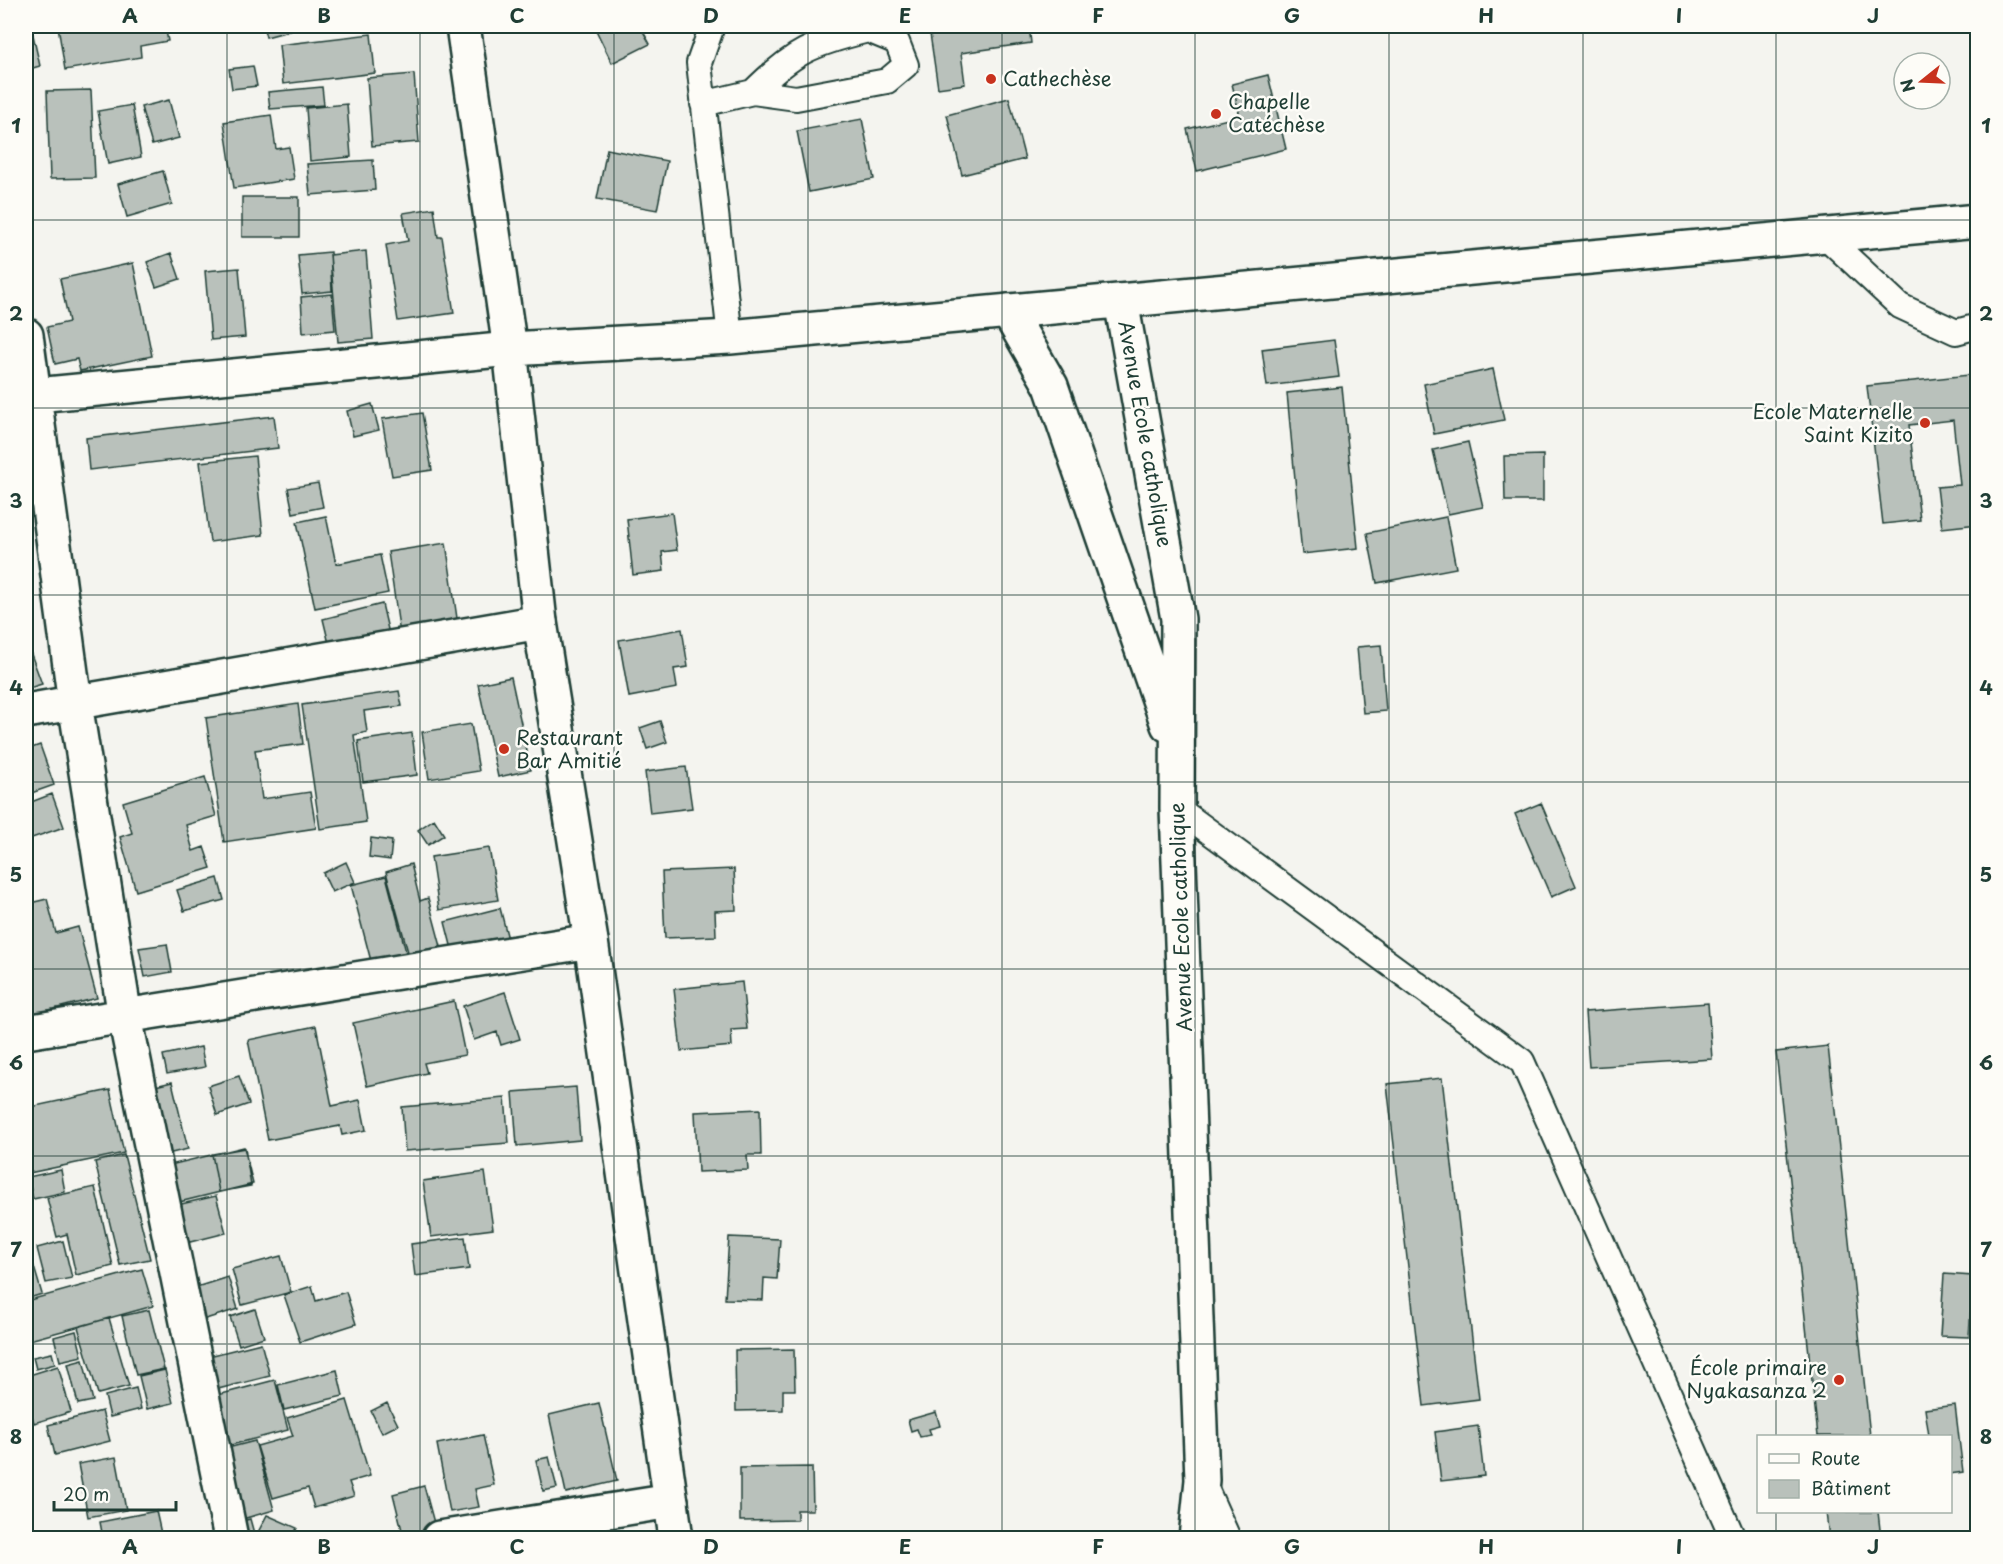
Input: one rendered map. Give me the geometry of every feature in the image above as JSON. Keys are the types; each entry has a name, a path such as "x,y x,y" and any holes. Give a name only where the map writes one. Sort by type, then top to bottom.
{"street":[{"path":"463,26 510,350 540,622 591,941 676,1539"},
{"path":"30,395 510,350 730,337 1824,235 1977,225"},
{"name":"Avenue Ecole catholique","path":"1121,301 1178,619 1176,808 1202,1480 1196,1539"},
{"path":"1008,312 1051,386 1176,749"},
{"path":"26,335 30,395 75,703 125,1017 231,1539"},
{"path":"26,711 540,622"},
{"path":"26,1032 591,941"},
{"path":"439,1539 671,1500"}],"lane":[{"path":"692,26 699,63 730,337"},
{"path":"699,63 712,26"},
{"path":"703,104 753,92 796,98 887,81 906,65 897,42 868,30 821,41 782,63 753,92"},
{"path":"1824,235 1900,306 1956,332 1977,326"},
{"path":"1176,808 1522,1062 1733,1539"},
{"path":"1202,1480 1228,1539"}],"building":[{"path":"26,26 31,26 40,66 26,70"},
{"path":"58,26 165,26 168,41 140,46 141,57 65,70"},
{"path":"263,26 308,26 266,37"},
{"path":"594,26 640,26 650,44 612,63"},
{"path":"1029,26 1031,43 961,53 965,84 938,88 929,27"},
{"path":"371,34 375,73 283,84 279,45"},
{"path":"253,66 257,86 232,89 229,69"},
{"path":"414,74 419,142 372,146 367,78"},
{"path":"1268,75 1286,149 1197,171 1187,129 1240,116 1232,84"},
{"path":"322,87 324,105 270,109 268,92"},
{"path":"91,90 95,178 50,179 47,91"},
{"path":"1009,98 1025,159 962,175 947,115"},
{"path":"169,100 179,138 152,145 141,107"},
{"path":"347,104 351,157 310,161 306,108"},
{"path":"132,105 141,157 108,164 98,111"},
{"path":"271,115 276,149 289,147 294,179 234,188 224,122"},
{"path":"862,119 874,179 809,192 797,131"},
{"path":"607,149 667,161 657,210 597,199"},
{"path":"373,160 375,190 310,195 307,164"},
{"path":"163,171 172,204 127,217 118,184"},
{"path":"242,197 299,197 299,237 242,237"},
{"path":"434,208 438,237 442,237 454,313 398,321 386,245 408,241 403,213"},
{"path":"366,251 373,339 338,342 330,255"},
{"path":"330,252 332,291 302,294 298,255"},
{"path":"171,253 180,279 156,287 147,262"},
{"path":"133,263 152,356 80,371 77,359 55,364 47,327 69,322 60,279"},
{"path":"239,268 245,337 211,340 205,271"},
{"path":"332,294 335,330 303,333 301,297"},
{"path":"1334,340 1339,377 1267,386 1262,349"},
{"path":"1493,369 1504,420 1434,434 1424,384"},
{"path":"1978,374 1978,524 1942,528 1937,487 1960,485 1953,420 1909,425 1920,520 1883,524 1867,386"},
{"path":"1342,387 1358,548 1302,554 1287,393"},
{"path":"372,404 379,430 353,436 347,411"},
{"path":"422,413 432,470 392,476 382,419"},
{"path":"274,416 278,448 89,470 86,438"},
{"path":"1468,442 1483,507 1448,514 1433,450"},
{"path":"1543,455 1543,501 1505,501 1504,456"},
{"path":"255,456 263,535 210,542 200,462"},
{"path":"318,483 323,507 293,513 288,488"},
{"path":"672,513 677,550 662,552 664,571 633,575 627,519"},
{"path":"326,516 336,564 380,555 388,593 315,608 297,522"},
{"path":"1446,517 1456,568 1377,583 1367,533"},
{"path":"446,543 458,625 400,634 388,552"},
{"path":"382,604 390,638 331,652 323,619"},
{"path":"682,629 688,667 674,669 677,688 629,697 619,640"},
{"path":"1381,645 1386,711 1363,713 1357,647"},
{"path":"28,646 42,684 26,689 26,647"},
{"path":"511,677 531,770 498,777 478,684"},
{"path":"399,691 402,706 364,711 367,732 354,735 366,822 320,829 302,705"},
{"path":"298,704 303,744 255,750 262,799 310,792 316,828 224,842 206,718"},
{"path":"660,721 667,742 647,749 640,728"},
{"path":"471,724 479,771 429,779 422,732"},
{"path":"412,733 417,775 363,782 358,741"},
{"path":"40,745 54,785 26,795 26,750"},
{"path":"686,767 692,808 650,813 645,772"},
{"path":"205,777 216,816 186,825 193,851 204,847 211,868 136,891 120,837 132,833 123,802"},
{"path":"52,794 64,827 26,840 26,804"},
{"path":"1541,803 1576,886 1551,897 1515,814"},
{"path":"434,819 444,835 428,845 418,830"},
{"path":"371,838 392,841 390,860 369,857"},
{"path":"489,848 498,900 439,910 431,857"},
{"path":"346,862 355,882 332,892 323,873"},
{"path":"411,864 420,901 428,898 443,954 411,963 386,872"},
{"path":"734,869 736,910 715,911 716,936 665,938 662,872"},
{"path":"386,876 406,952 371,961 351,885"},
{"path":"218,878 224,900 184,911 177,890"},
{"path":"47,899 56,933 78,927 97,998 26,1016 26,904"},
{"path":"500,908 508,939 453,953 445,922"},
{"path":"167,944 172,972 145,977 139,948"},
{"path":"742,982 747,1029 731,1030 732,1046 681,1051 674,989"},
{"path":"505,992 520,1039 501,1045 497,1032 474,1040 463,1006"},
{"path":"454,1001 465,1055 424,1063 427,1073 367,1086 353,1023"},
{"path":"1708,1003 1712,1059 1589,1067 1585,1012"},
{"path":"316,1026 332,1106 360,1100 366,1130 342,1135 340,1126 268,1140 248,1040"},
{"path":"1828,1046 1870,1435 1818,1435 1776,1052"},
{"path":"201,1047 205,1067 167,1074 163,1055"},
{"path":"239,1076 249,1104 217,1115 208,1086"},
{"path":"1442,1078 1479,1399 1424,1406 1387,1084"},
{"path":"172,1082 188,1149 155,1157 139,1090"},
{"path":"576,1087 580,1140 517,1146 513,1092"},
{"path":"110,1090 124,1153 29,1173 26,1156 26,1108"},
{"path":"505,1098 509,1143 405,1151 402,1107"},
{"path":"760,1109 761,1155 747,1155 748,1170 698,1172 695,1112"},
{"path":"244,1147 253,1184 175,1203 166,1166"},
{"path":"245,1148 251,1186 219,1192 212,1154"},
{"path":"124,1155 150,1259 120,1265 95,1162"},
{"path":"61,1170 65,1192 33,1199 28,1177"},
{"path":"485,1172 493,1229 431,1237 423,1181"},
{"path":"95,1187 113,1266 76,1275 67,1234 57,1237 47,1198"},
{"path":"216,1196 226,1233 186,1243 177,1205"},
{"path":"465,1237 469,1269 415,1276 411,1244"},
{"path":"729,1237 780,1239 777,1279 764,1278 763,1300 725,1299"},
{"path":"26,1240 42,1294 26,1299"},
{"path":"63,1241 72,1278 46,1283 37,1248"},
{"path":"281,1256 291,1292 242,1305 232,1269"},
{"path":"142,1269 153,1306 26,1341 26,1301"},
{"path":"1944,1274 1973,1276 1969,1337 1940,1336"},
{"path":"228,1277 238,1309 199,1321 190,1289"},
{"path":"312,1286 316,1301 346,1292 356,1324 300,1342 284,1295"},
{"path":"255,1309 264,1337 239,1345 230,1317"},
{"path":"149,1310 164,1369 136,1375 122,1316"},
{"path":"109,1318 129,1386 98,1394 78,1327"},
{"path":"76,1331 82,1356 60,1361 54,1337"},
{"path":"261,1343 270,1376 214,1390 205,1357"},
{"path":"794,1349 795,1390 783,1390 783,1410 736,1411 735,1350"},
{"path":"52,1353 55,1364 36,1369 33,1357"},
{"path":"83,1360 93,1401 78,1404 68,1364"},
{"path":"58,1366 71,1412 34,1423 26,1393 26,1376"},
{"path":"165,1370 173,1403 147,1409 139,1376"},
{"path":"337,1370 343,1396 284,1410 278,1385"},
{"path":"275,1380 288,1430 227,1446 214,1396"},
{"path":"136,1388 141,1409 110,1417 105,1396"},
{"path":"347,1400 370,1476 349,1482 354,1496 314,1508 308,1488 273,1498 257,1446 293,1436 287,1418"},
{"path":"387,1403 398,1425 382,1433 371,1411"},
{"path":"599,1403 617,1481 566,1493 549,1415"},
{"path":"1955,1405 1963,1472 1952,1474 1952,1435 1929,1435 1925,1409"},
{"path":"102,1411 110,1441 55,1455 48,1425"},
{"path":"936,1412 940,1426 929,1429 931,1435 920,1437 917,1429 911,1431 908,1420"},
{"path":"1478,1426 1484,1476 1441,1481 1435,1432"},
{"path":"483,1435 494,1485 475,1489 479,1507 450,1512 437,1444"},
{"path":"255,1441 274,1510 239,1520 220,1450"},
{"path":"116,1457 126,1510 88,1517 78,1464"},
{"path":"549,1457 557,1488 543,1491 536,1460"},
{"path":"812,1467 813,1510 797,1510 797,1520 740,1521 740,1468"},
{"path":"424,1486 437,1534 404,1538 393,1494"},
{"path":"156,1511 162,1538 103,1538 100,1522"},
{"path":"1826,1513 1878,1513 1881,1538 1829,1538"},
{"path":"267,1515 297,1528 292,1538 255,1538"},
{"path":"250,1519 255,1537 243,1538 239,1522"}],"place":[{"name":"Cathechèse","path":"991,79"},
{"name":"Chapelle Catéchèse","path":"1216,114"},
{"name":"Ecole Maternelle Saint Kizito","path":"1925,423"},
{"name":"Restaurant Bar Amitié","path":"504,749"},
{"name":"École primaire Nyakasanza 2","path":"1839,1380"}]}
